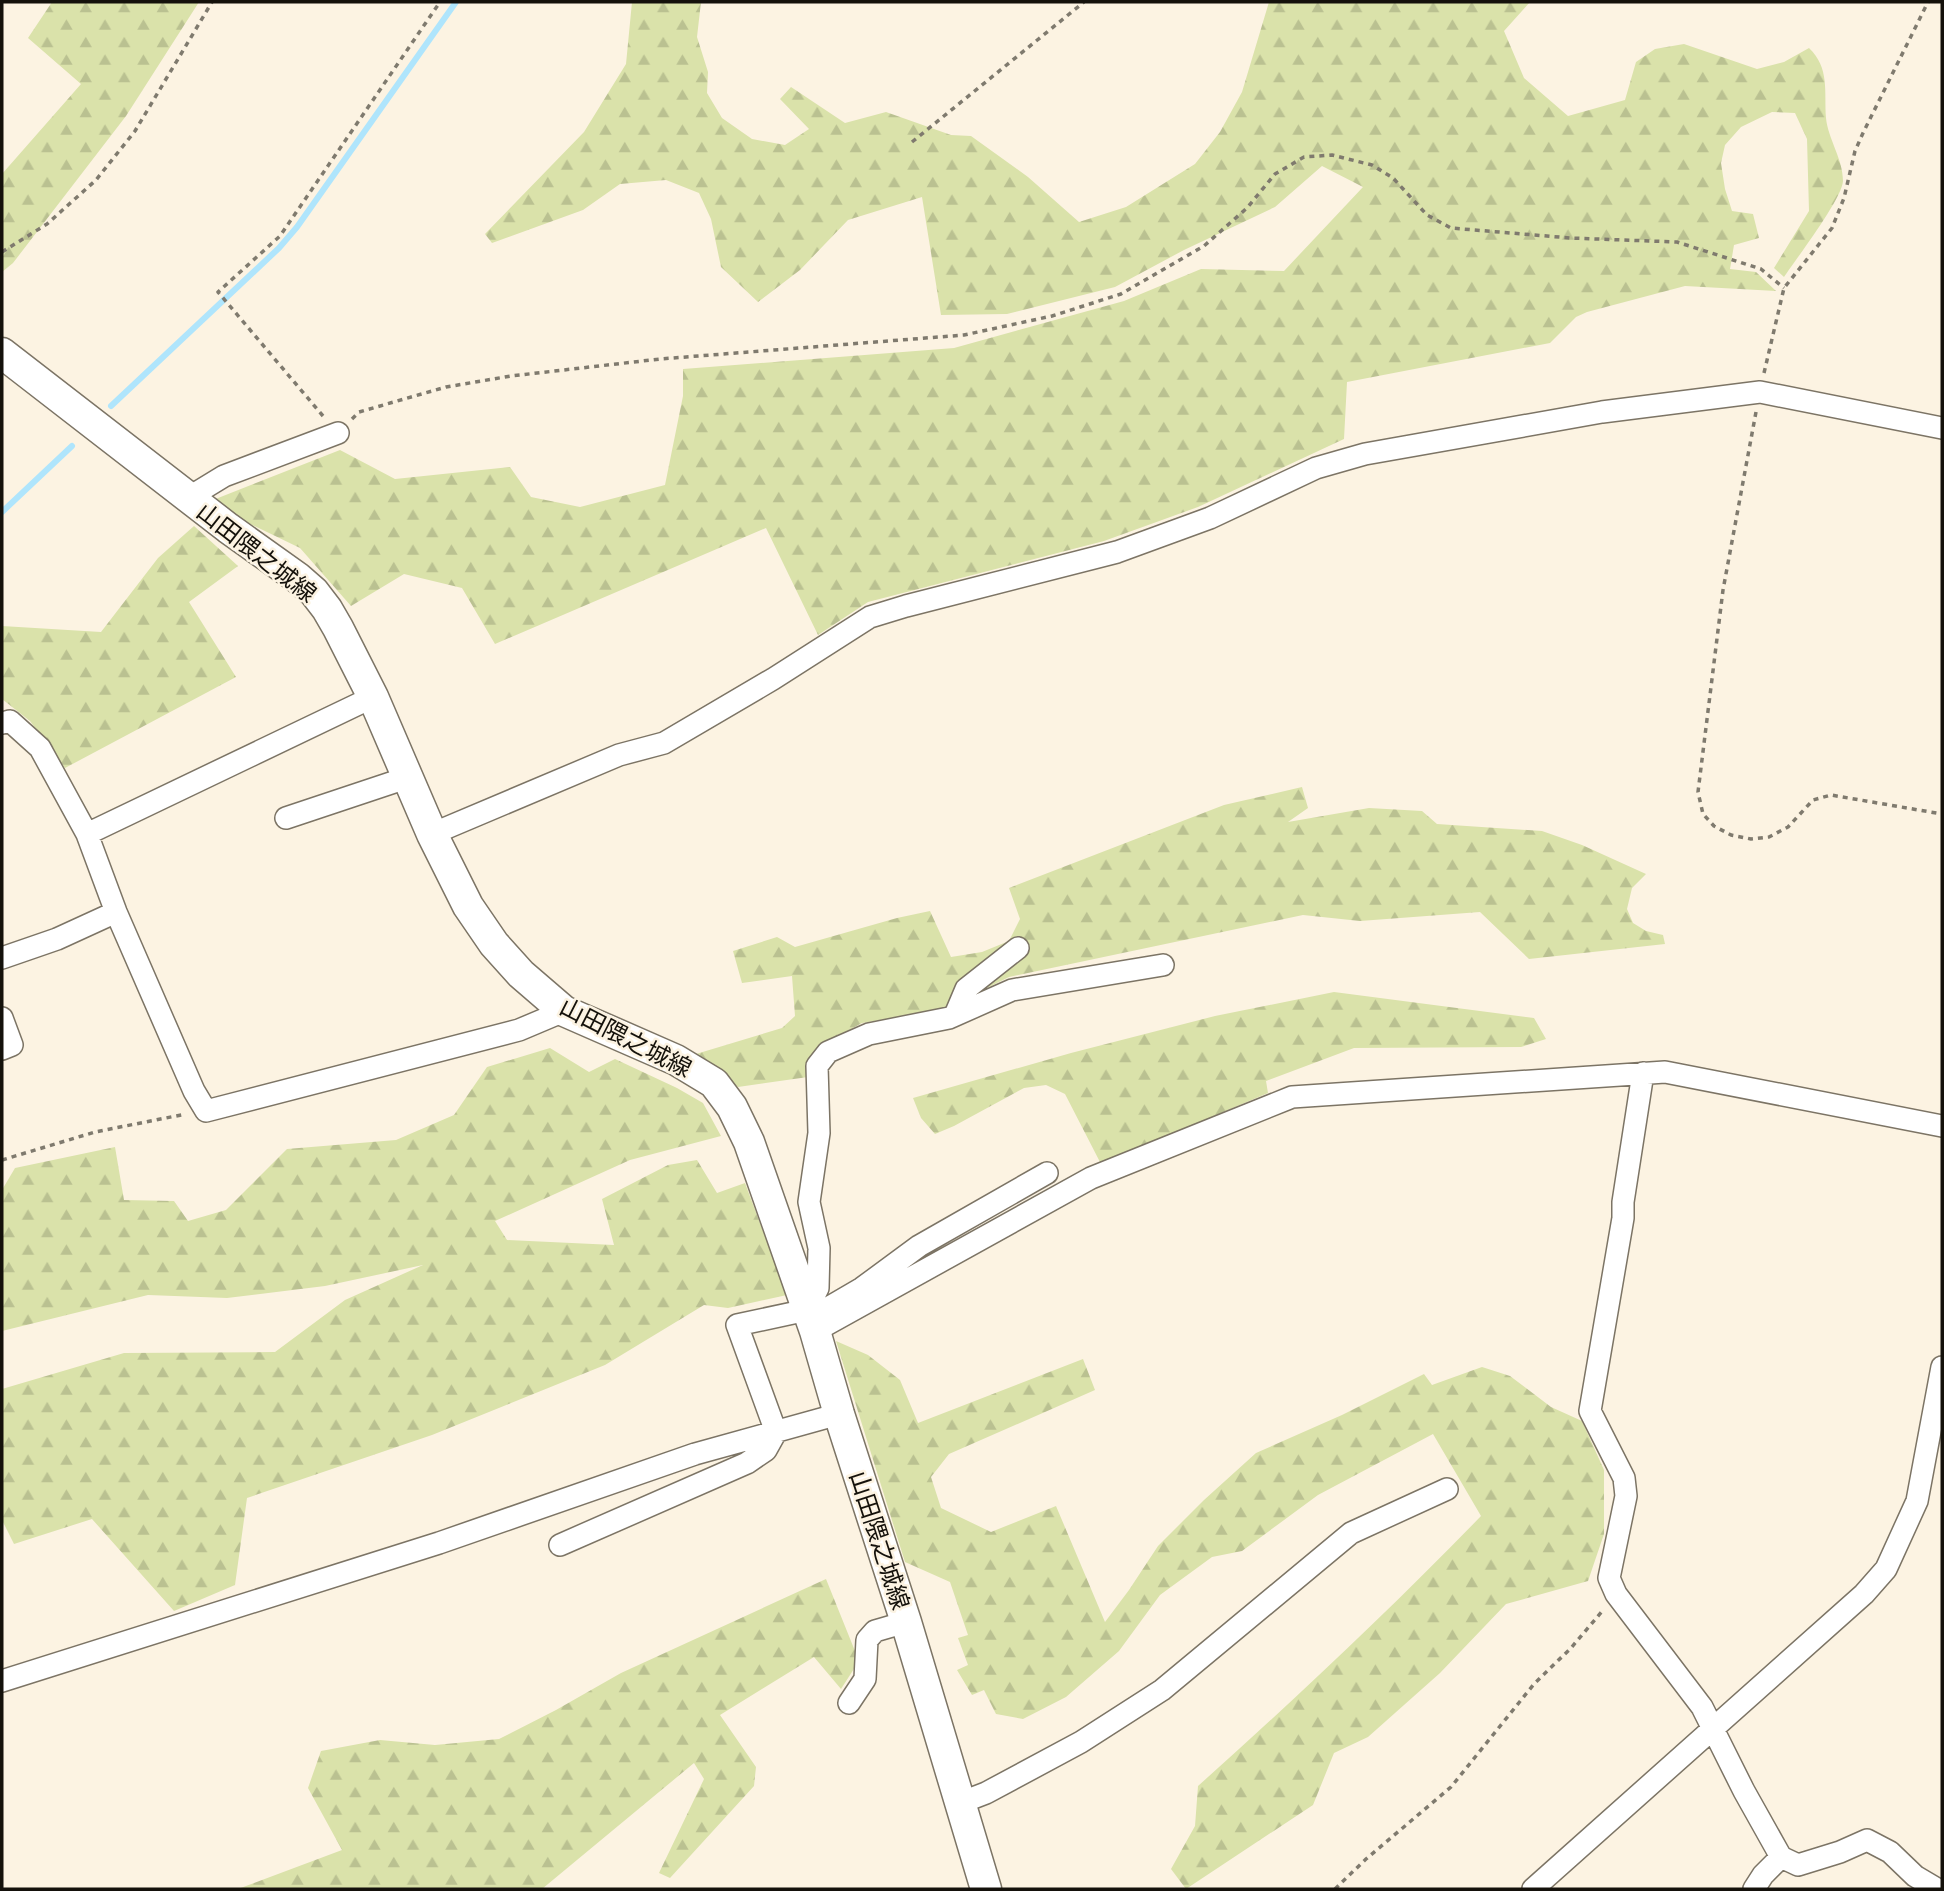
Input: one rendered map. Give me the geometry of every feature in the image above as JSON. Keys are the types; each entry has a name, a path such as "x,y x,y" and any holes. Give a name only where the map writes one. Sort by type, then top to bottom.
{"main road":[{"name":"山田隈之城線","path":"2,353 313,592 332,618 373,697 432,834 468,906 494,944 521,974 564,1011 676,1060 714,1083 732,1107 749,1142 811,1320 986,1889"}],"street":[{"path":"432,834 618,755 664,743 773,679 870,617 1116,552 1210,518 1316,468 1364,454 1602,411 1760,392 1942,428"},
{"path":"188,498 224,476 338,433"},
{"path":"87,834 373,697"},
{"path":"4,719 40,748 87,834 116,912 194,1091 206,1111 519,1030 564,1011"},
{"path":"286,818 409,777"},
{"path":"2,957 57,939 116,912"},
{"path":"955,1015 966,989 1018,948"},
{"path":"811,1320 818,1288 819,1248 809,1202 819,1133 817,1066 828,1052 869,1034 955,1015 1012,990 1163,965"},
{"path":"2,1018 12,1045 2,1049"},
{"path":"560,1545 747,1463 766,1450 776,1432 737,1325 811,1320 1091,1178 1292,1097 1665,1072 1942,1126"},
{"path":"1643,1073 1623,1202 1623,1218 1590,1410 1624,1479 1626,1496 1609,1578 1616,1594 1702,1707 1781,1857 1798,1865 1867,1840 1890,1853 1915,1876 1937,1889"},
{"path":"811,1320 919,1247 1047,1173"},
{"path":"1533,1889 1864,1594 1886,1569 1917,1501 1942,1367"},
{"path":"2,1681 439,1543 695,1454 839,1414"},
{"path":"960,1803 986,1793 1081,1742 1162,1690 1351,1533 1447,1489"},
{"path":"849,1703 865,1679 867,1640 875,1631 906,1622"},
{"path":"1754,1889 1763,1875 1781,1857"}],"path":[{"path":"2,252 47,224 96,180 135,131 212,2"},
{"path":"440,2 280,236 218,292 338,433 359,412 472,382 660,359 964,335 1052,316 1121,294 1204,246 1247,208 1275,174 1304,157 1332,155 1372,165 1393,178 1427,215 1451,228 1570,238 1677,242 1761,269 1784,288"},
{"path":"912,142 1084,2"},
{"path":"1928,2 1855,151 1844,198 1832,228 1784,288 1760,392 1723,590 1698,792 1703,814 1714,825 1731,835 1751,839 1769,837 1788,827 1813,800 1831,795 1942,814"},
{"path":"2,1160 95,1132 206,1111"},
{"path":"1335,1889 1451,1787 1534,1684 1571,1648 1616,1594"}],"green space":[{"path":"52,2 199,2 126,116 13,263 2,272 2,174 81,84 28,38"},
{"path":"632,2 701,2 697,37 708,72 707,93 722,118 752,139 785,145 809,129 780,99 791,87 845,123 886,112 951,135 971,136 1028,177 1079,222 1126,207 1195,164 1220,132 1242,92 1269,2 1530,2 1504,31 1524,78 1568,116 1625,100 1636,62 1655,49 1684,44 1757,69 1784,62 1809,48 1823,72 1827,126 1841,165 1843,181 1827,215 1784,277 1774,268 1809,211 1807,139 1795,113 1772,112 1741,127 1725,145 1721,163 1732,211 1753,214 1759,238 1734,245 1730,269 1756,272 1776,291 1685,286 1587,312 1576,317 1550,343 1347,382 1344,439 1198,507 1104,541 868,602 818,635 766,528 495,644 462,588 404,574 351,606 300,548 246,522 213,500 340,450 395,479 510,467 531,497 580,507 665,485 683,396 683,369 954,348 1124,301 1201,269 1284,271 1363,187 1322,166 1275,207 1184,250 1115,287 1007,314 941,315 922,197 848,220 800,270 758,302 721,267 711,219 699,193 666,180 620,184 583,210 492,243 485,234 584,132 626,64"},
{"path":"194,526 238,566 189,602 236,677 65,768 30,721 2,699 2,626 101,632 158,558"},
{"path":"1302,787 1308,808 1288,822 1369,808 1422,811 1437,824 1542,831 1582,845 1646,874 1632,888 1627,909 1633,923 1646,931 1663,935 1665,944 1529,959 1480,912 1360,921 1303,915 1009,977 945,1009 862,1023 820,1046 808,1077 738,1087 696,1054 782,1028 795,1016 792,976 742,983 733,951 777,937 795,947 930,911 951,957 982,952 1009,941 1020,919 1009,888 1224,805"},
{"path":"1334,992 1534,1018 1546,1039 1521,1047 1354,1048 1266,1081 1268,1093 1101,1164 1065,1094 1046,1085 1024,1088 935,1134 921,1118 913,1098 1215,1016"},
{"path":"550,1048 589,1072 615,1059 677,1088 703,1103 721,1136 630,1160 495,1221 507,1240 614,1245 602,1199 668,1165 697,1160 717,1193 745,1183 787,1295 728,1308 704,1305 605,1365 432,1435 247,1498 235,1585 174,1611 92,1519 14,1544 2,1520 2,1389 124,1353 275,1352 345,1300 423,1265 325,1286 227,1298 148,1295 2,1331 2,1190 15,1168 115,1147 124,1200 174,1201 188,1221 226,1210 287,1149 396,1140 454,1115 487,1067"},
{"path":"836,1341 868,1355 900,1380 918,1423 1083,1359 1095,1390 949,1454 931,1477 941,1508 991,1532 1056,1506 1105,1622 1158,1546 1256,1453 1342,1415 1424,1374 1432,1385 1482,1367 1510,1376 1551,1407 1582,1421 1604,1470 1604,1534 1588,1581 1506,1604 1440,1673 1368,1737 1334,1753 1313,1805 1186,1889 1171,1869 1195,1826 1198,1786 1342,1654 1481,1516 1433,1434 1318,1495 1242,1551 1212,1557 1160,1595 1119,1651 1066,1697 1023,1719 996,1714 984,1690 972,1695 957,1670 968,1665 958,1638 968,1635 950,1582 905,1562"},
{"path":"826,1579 859,1661 841,1689 814,1657 720,1715 756,1767 754,1786 670,1878 659,1873 704,1779 694,1763 542,1889 238,1889 342,1850 308,1788 321,1751 380,1740 435,1745 499,1739 621,1673"}],"waterway":[{"path":"111,406 279,248 297,227 456,2"},
{"path":"2,512 72,446"}]}
